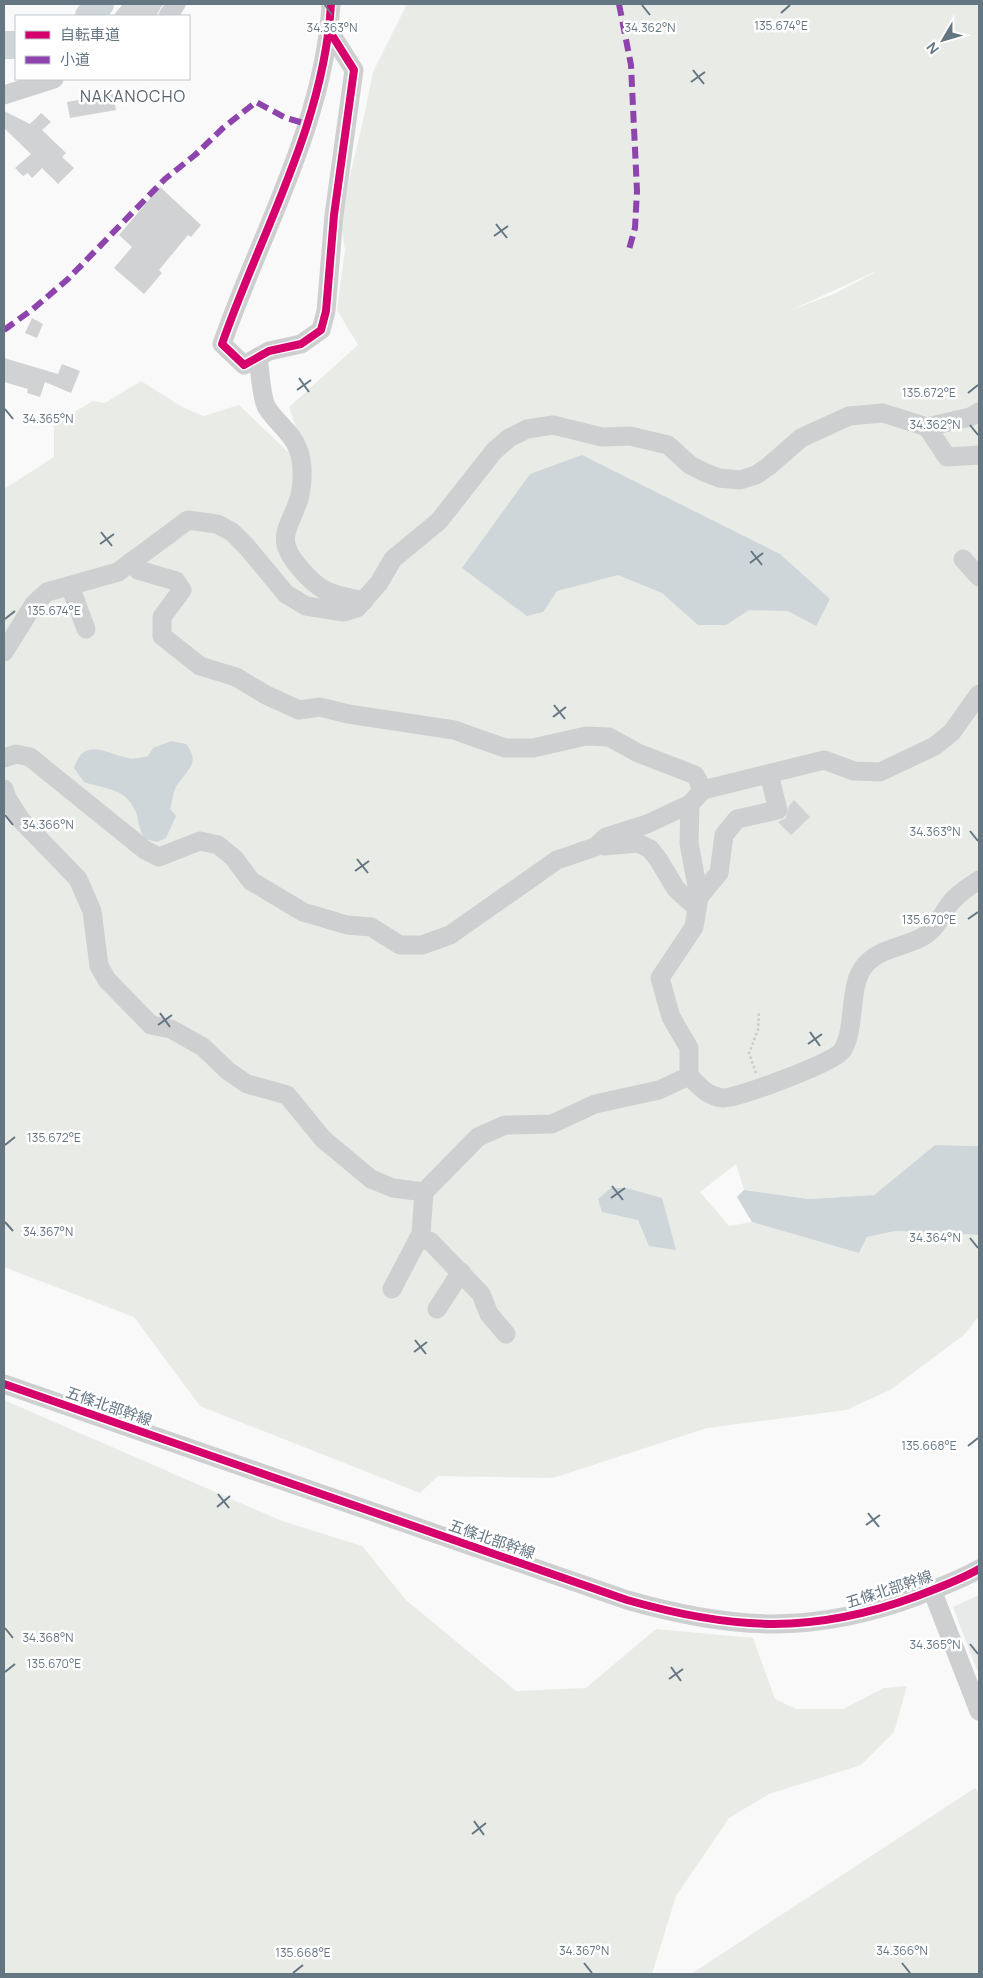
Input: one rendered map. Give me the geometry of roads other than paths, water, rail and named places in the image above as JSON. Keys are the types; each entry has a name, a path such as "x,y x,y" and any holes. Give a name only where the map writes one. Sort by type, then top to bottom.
{"street":[{"path":"169,15 176,4"},
{"path":"330,32 354,70 334,215 326,311 321,330 301,344 269,351 244,365 222,344 299,152 330,32 331,4"},
{"path":"4,95 51,80"},
{"path":"258,357 266,406 298,449 302,478 298,501 288,523 284,541 292,560 312,583 326,592 364,601"},
{"path":"4,652 34,604 47,592 118,572 188,520 217,524 232,532 248,547 286,594 306,606 344,612 357,608 379,583 393,559 440,521 494,451 509,438 527,429 553,426 602,437 630,436 668,445 690,465 704,472 719,478 740,480 756,475 801,438 849,416 883,413 927,427 970,417 979,412"},
{"path":"927,427 948,457 979,455"},
{"path":"963,558 979,577"},
{"path":"132,561 138,570 176,581 182,590 178,598 162,617 162,636 200,666 236,678 266,695 299,710 320,707 454,730 505,748 533,748 586,736 609,737 638,754 695,775 696,797 689,843 698,902 694,927 660,978 671,1017 689,1048 689,1076 708,1095 725,1098 822,1065 842,1053 846,1042 859,977 866,964 881,953 925,936 937,924 954,898 979,880"},
{"path":"70,586 86,629"},
{"path":"595,847 606,837 647,824 696,797 769,774 824,760 854,771 880,772 935,746 952,732 979,694"},
{"path":"4,758 16,754 30,757 145,850 159,857 200,841 218,845 234,858 251,881 303,912 347,925 371,927 400,945 422,945 450,935 557,860 595,847 638,843 650,849 658,858 676,889 698,902"},
{"path":"698,902 719,873 724,835 738,819 778,810 769,774"},
{"path":"4,789 7,798 21,820 78,879 92,911 99,966 107,980 151,1025 172,1029 203,1047 228,1071 247,1084 287,1095 323,1139 371,1179 393,1188 424,1192"},
{"path":"392,1289 421,1234 424,1192 478,1137 505,1125 552,1124 595,1104 660,1090 689,1076"},
{"path":"418,1239 430,1241 461,1272 481,1294 489,1314 506,1334"},
{"path":"437,1309 461,1272"},
{"name":"五條北部幹線","path":"4,1384 627,1600 673,1613 736,1624 780,1625 860,1615 932,1590 979,1569"},
{"path":"932,1590 979,1711"}],"waterway":[{"path":"90,15 100,4"},
{"path":"4,45 15,45"}],"district":[{"name":"NAKANOCHO","path":"133,96"}]}
